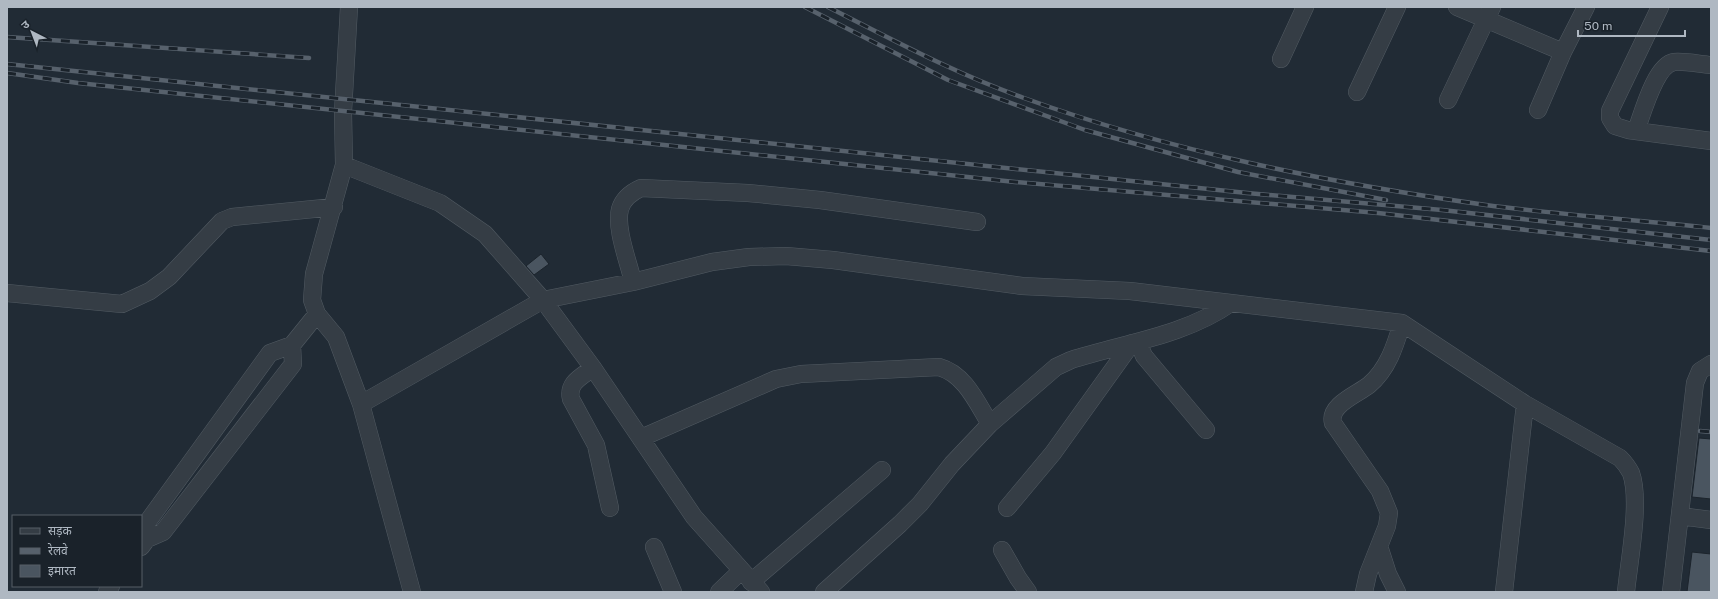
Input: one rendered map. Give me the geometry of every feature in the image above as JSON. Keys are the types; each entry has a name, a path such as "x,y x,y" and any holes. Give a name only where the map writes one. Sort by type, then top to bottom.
{"street":[{"path":"349,7 343,112 344,164 334,207 314,274 312,300 317,314 336,337 361,404 412,592"},
{"path":"1281,59 1305,7"},
{"path":"1357,92 1397,7"},
{"path":"1457,7 1489,13 1563,52"},
{"path":"1538,110 1563,52 1586,7"},
{"path":"1660,7 1610,111 1610,118 1615,126 1636,131 1711,141"},
{"path":"1448,100 1489,13"},
{"path":"1636,131 1655,81 1667,64 1674,62 1711,65"},
{"path":"344,164 440,203 485,234 543,300 593,368 694,517 751,582"},
{"path":"634,282 620,228 620,209 632,192 641,188 748,193 820,200 977,222"},
{"path":"7,292 122,304 150,291 169,277 222,221 232,216 334,207"},
{"path":"361,404 543,300 634,282 712,262 749,257 786,256 833,260 1022,286 1130,291 1402,324 1526,404 1620,458 1630,471 1636,499 1626,592"},
{"path":"824,592 920,504 952,464 990,424 1056,367 1076,358 1200,322 1231,303"},
{"path":"144,543 146,524 270,353 292,344 317,314"},
{"path":"1364,592 1368,574 1387,526 1389,513 1380,491 1333,423 1332,418 1333,412 1339,406 1369,385 1380,374 1392,355 1402,324"},
{"path":"1135,342 1144,356 1206,430"},
{"path":"1007,508 1053,453 1135,342"},
{"path":"144,543 163,532 293,364 292,344"},
{"path":"1671,592 1695,383 1700,371 1711,364"},
{"path":"641,438 776,379 801,374 939,367 948,370 957,376 990,424"},
{"path":"593,368 574,382 570,387 569,392 571,399 596,445 610,508"},
{"path":"1504,592 1526,404"},
{"path":"719,592 751,582 882,470"},
{"path":"1680,516 1711,520"},
{"path":"1379,546 1388,574 1397,592"},
{"path":"654,547 673,592"},
{"path":"1002,550 1028,592"}],"building":[{"path":"541,254 549,264 534,275 526,266"},
{"path":"1699,438 1711,439 1711,499 1692,497"},
{"path":"1692,552 1711,554 1711,592 1687,592"}],"railway":[{"path":"805,7 948,80 1085,130 1238,172 1386,200"},
{"path":"828,7 925,56 999,89 1080,117 1195,150 1252,164 1369,187 1486,205 1542,212 1711,228"},
{"path":"7,37 309,58"},
{"path":"7,64 1247,193 1442,210 1711,240"},
{"path":"7,73 78,83 1015,182 1378,213 1711,251"},
{"path":"1700,431 1711,432"}]}
